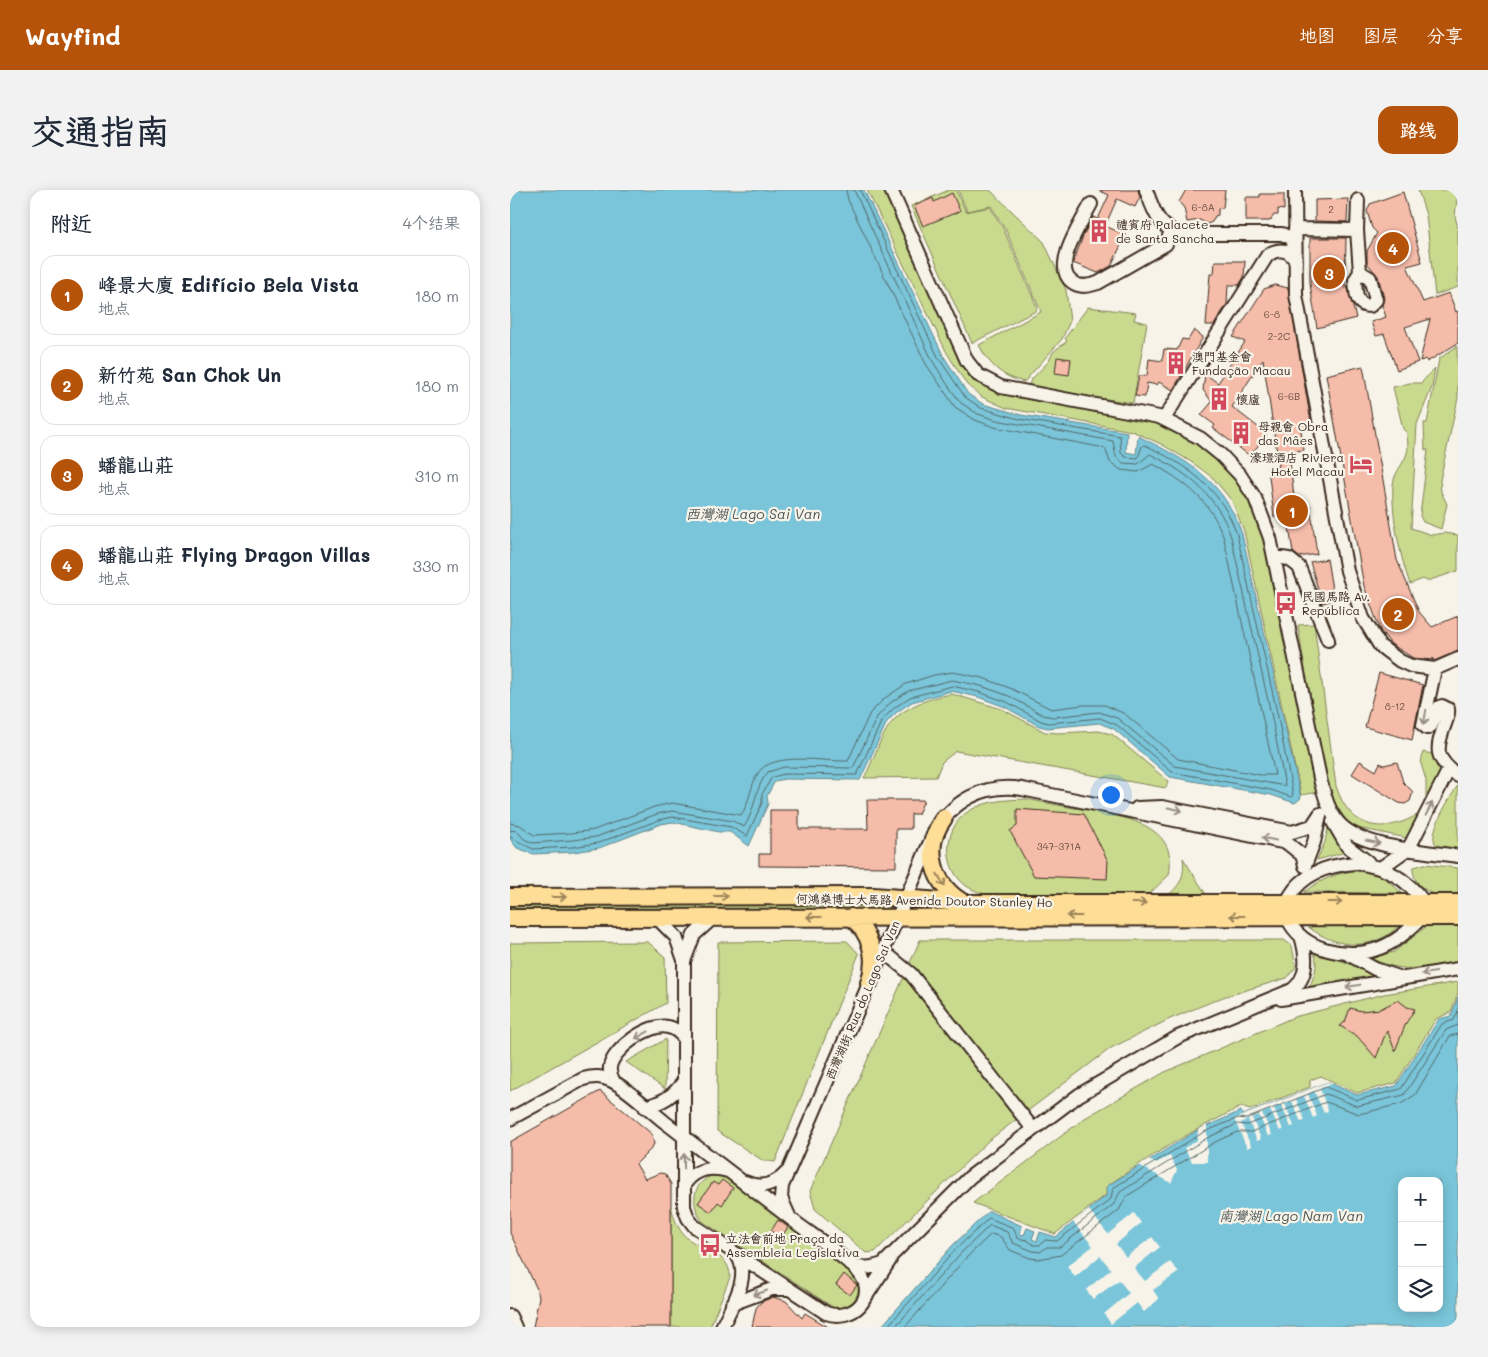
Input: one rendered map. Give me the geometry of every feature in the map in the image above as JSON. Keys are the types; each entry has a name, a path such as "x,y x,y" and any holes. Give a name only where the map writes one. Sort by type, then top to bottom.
{"main road":[{"path":"944,818 934,838 934,865 944,886 964,903"},
{"name":"何鴻燊博士大馬路 Avenida Doutor Stanley Ho","path":"510,897 873,896 964,903 1286,909 1423,909 1458,903"},
{"name":"何鴻燊博士大馬路 Avenida Doutor Stanley Ho","path":"510,918 898,917 1286,909"},
{"name":"何鴻燊博士大馬路 Avenida Doutor Stanley Ho","path":"1423,909 1458,916"},
{"path":"851,917 865,932 871,945 873,964 869,983"}],"street":[{"path":"891,190 967,361 978,375 1001,387 1164,419 1211,446 1240,475 1260,510 1274,557 1321,783 1335,827 1343,841 1354,854 1408,884 1423,909 1396,940 1380,948 1346,953"},
{"path":"1146,190 1156,218 1171,232 1181,234 1282,234 1295,238 1357,230"},
{"path":"1294,190 1296,295 1345,562 1362,618 1372,636 1389,654 1411,666 1435,670 1458,659"},
{"path":"1358,200 1357,230 1360,272"},
{"path":"1091,204 1065,254 1064,269 1069,280 1074,284 1086,286 1098,283 1166,244 1171,232"},
{"path":"1254,234 1266,241 1272,253"},
{"path":"1164,419 1272,253 1295,238"},
{"path":"1272,253 1291,254 1296,262"},
{"path":"1274,557 1289,559 1299,567 1328,640"},
{"path":"1294,888 1309,876 1322,869 1339,864 1377,866 1409,848 1454,773 1439,758 1437,750 1448,709 1442,706 1439,707 1431,726 1427,728 1423,726 1435,670"},
{"path":"849,1264 860,1268 872,1268 883,1264 970,1177 1079,1095 1170,1042 1238,1011 1286,994 1298,985 1302,979 1306,962 1301,936 1286,909 1314,842 1320,814 1321,783"},
{"name":"西灣湖街 Rua do Lago Sai Van","path":"791,1219 784,1209 781,1198 782,1186 933,835 944,818 970,797 1002,788 1022,789 1126,808 1159,818 1287,843 1296,848 1302,855 1305,865"},
{"path":"1327,803 1339,823 1354,835 1372,842 1458,856"},
{"name":"西灣湖街 Rua do Lago Sai Van","path":"1126,808 1162,807 1292,832 1312,826 1320,814"},
{"path":"656,917 676,937 682,950 684,965 684,1207 688,1218 694,1226 789,1289 834,1316 851,1314 863,1300 892,1256"},
{"path":"684,965 688,947 694,935 714,917"},
{"path":"1301,936 1318,947 1346,953 1375,969 1401,977"},
{"path":"883,951 911,974 1033,1129"},
{"path":"1264,1002 1401,977 1458,969"},
{"path":"614,1082 609,1070 613,1058 621,1047 652,1029 663,1026 677,1031 684,1038"},
{"path":"510,1119 583,1079 594,1076 614,1082 849,1264 861,1275 865,1283 863,1300"},
{"path":"645,1107 661,1103 674,1094 684,1081"},
{"path":"684,1185 697,1172 708,1169 719,1169 734,1175 748,1184 759,1186 772,1184 789,1170"},
{"path":"722,1327 743,1277 743,1266 738,1256 732,1251"},
{"path":"740,1285 757,1274 773,1278"},
{"path":"732,1304 772,1288 789,1289"},
{"path":"510,1316 515,1327"}],"green space":[{"path":"867,190 891,190 976,374 1165,420 1181,429 1240,476 1269,541 1320,792 1301,795 1244,531 1232,501 1213,478 1193,463 1161,444 1132,431 1006,408 982,397 967,385 947,353"},
{"path":"949,190 956,190 966,212 990,207 1003,228 1037,307 1036,311 972,343 911,206"},
{"path":"958,190 990,190 1044,242 1066,290 1070,321 1062,339 1024,382 1009,377 997,369 987,359 979,345 1041,312 1005,228 991,206 967,211"},
{"path":"1418,190 1458,190 1455,216 1458,229 1458,287 1435,295 1426,215"},
{"path":"1088,307 1136,313 1134,320 1147,323 1133,403 1028,387 1031,380 1049,361 1053,352 1067,341 1065,338"},
{"path":"1457,346 1458,398 1440,480 1441,492 1447,504 1441,529 1423,522 1420,516 1428,450 1425,450 1424,423 1427,423 1439,359"},
{"path":"1435,368 1432,387 1417,424 1411,528 1432,535 1444,533 1458,535 1458,571 1427,581 1423,579 1410,584 1400,548 1393,509 1394,480 1406,457 1408,446 1407,433 1403,429 1393,387 1410,383 1421,383"},
{"path":"1314,624 1336,786 1343,802 1351,813 1361,821 1372,825 1385,826 1398,823 1425,810 1413,834 1407,838 1358,828 1347,821 1330,797 1314,731 1298,625"},
{"path":"952,694 1002,709 1045,732 1098,731 1112,734 1168,781 1166,788 956,751 942,762 936,777 864,778 884,735 897,716 919,703"},
{"path":"1437,738 1434,761 1442,775 1426,803 1426,780 1421,764 1423,752 1432,754"},
{"path":"1458,785 1458,851 1439,847 1435,842 1434,835 1440,817"},
{"path":"1026,799 1117,816 1146,826 1166,844 1170,858 1169,875 1147,896 986,895 968,887 959,879 950,862 949,843 955,825 961,817 976,807 997,801"},
{"path":"1330,819 1346,852 1317,860 1325,842"},
{"path":"1183,858 1207,896 1168,895 1181,879"},
{"path":"1425,864 1458,868 1458,899 1437,895 1424,889 1419,884 1415,878 1414,867"},
{"path":"1361,870 1385,878 1402,893 1304,892 1317,883 1331,877 1345,872"},
{"path":"510,902 893,904 889,911 510,910"},
{"path":"1303,922 1402,922 1391,932 1379,939 1353,944 1326,938"},
{"path":"1458,923 1458,962 1404,968 1370,958 1394,952 1428,925"},
{"path":"920,940 1284,940 1292,946 1296,967 1287,978 1223,997 1170,1019 1111,1048 988,1141 875,1252 866,1253 815,1209 810,1191"},
{"path":"847,941 859,954 775,1162 762,1160 717,1131 718,942"},
{"path":"648,942 665,957 666,1003 510,1091 510,943"},
{"path":"1314,952 1364,968 1375,975 1308,990 1316,967"},
{"path":"1458,982 1458,993 1451,1012 1436,1019 1396,1083 1357,1093 1321,1076 1310,1080 1310,1087 1250,1110 1241,1107 1172,1144 1138,1165 1106,1187 1106,1195 1055,1234 973,1203 1085,1118 1165,1072 1294,1017 1384,994"},
{"path":"666,1039 665,1089 626,1062"},
{"name":"立法會前地 Praça da Assembleia Legislativa","path":"714,1175 728,1178 853,1275 858,1287 858,1293 852,1303 841,1308 834,1308 702,1221 696,1208 695,1194 701,1183"},
{"path":"671,1204 675,1220 683,1234 696,1244 719,1256 729,1268 730,1277 710,1327 671,1327"}],"water":[{"name":"西灣湖 Lago Sai Van","path":"510,190 864,190 943,355 968,394 983,404 1021,415 1127,432 1126,452 1136,454 1138,436 1188,463 1202,474 1225,499 1242,534 1301,798 1295,803 1271,795 1170,777 1114,729 1099,723 1048,728 1039,726 1005,707 978,697 951,691 912,702 897,712 887,722 860,780 785,779 775,781 767,796 768,804 749,846 730,832 719,832 673,822 661,824 599,848 574,852 533,854 517,848 510,839"},
{"name":"南灣湖 Lago Nam Van","path":"1458,997 1458,1327 881,1327 953,1245 989,1211 1022,1226 1020,1234 1024,1235 1027,1228 1035,1231 1032,1239 1037,1241 1040,1232 1056,1237 1107,1195 1107,1186 1198,1130 1241,1111 1243,1115 1328,1082 1357,1095 1396,1086 1439,1019 1451,1016"}],"pier":[{"path":"1328,1082 1332,1084 1320,1089 1328,1111 1324,1113 1314,1091 1308,1094 1317,1116 1313,1118 1304,1096 1296,1099 1305,1120 1301,1122 1292,1101 1285,1104 1294,1126 1291,1127 1281,1105 1274,1108 1283,1130 1280,1131 1270,1110 1262,1113 1272,1135 1268,1136 1259,1115 1252,1118 1261,1139 1257,1141 1248,1119 1241,1123 1251,1146 1247,1148 1234,1119"},
{"path":"1207,1125 1207,1162 1192,1162 1184,1148 1197,1141 1198,1130"},
{"path":"1170,1156 1177,1170 1171,1183 1139,1165 1148,1160 1156,1163"},
{"path":"1089,1210 1108,1234 1134,1213 1141,1223 1116,1244 1126,1257 1152,1237 1160,1247 1134,1268 1145,1281 1170,1262 1179,1272 1153,1290 1159,1299 1144,1312 1137,1303 1111,1324 1104,1314 1129,1293 1119,1280 1093,1299 1086,1290 1111,1269 1100,1256 1075,1277 1067,1266 1093,1246 1073,1222"}],"building":[{"name":"禮賓府 Palacete de Santa Sancha","path":"1098,190 1138,190 1140,197 1135,207 1117,199 1105,226 1126,235 1111,266 1098,273 1073,263 1083,236 1093,217 1098,219 1109,195"},
{"path":"1186,190 1225,190 1223,208 1218,209 1218,215 1215,216 1212,222 1207,224 1200,220 1187,222 1184,208 1179,202"},
{"path":"1403,192 1422,262 1407,266 1423,302 1449,293 1456,312 1458,311 1458,343 1427,362 1426,359 1420,361 1430,319 1405,327 1418,362 1397,370 1384,334 1376,336 1371,322 1386,317 1382,305 1384,298 1378,276 1367,263 1367,251 1377,233 1372,228 1367,211 1370,204"},
{"path":"952,193 960,211 923,226 914,206 933,198 934,202"},
{"path":"1260,194 1284,194 1284,210 1278,209 1278,215 1274,215 1270,221 1246,221 1246,197 1260,197"},
{"path":"1348,199 1347,222 1315,221 1315,200"},
{"path":"1310,238 1346,238 1345,289 1347,285 1356,318 1317,328 1310,284"},
{"path":"1215,261 1245,261 1244,277 1239,285 1228,285 1227,304 1214,325 1206,325 1210,274 1214,274"},
{"path":"1275,285 1288,288 1312,428 1301,430 1304,450 1289,452 1295,506 1310,505 1317,554 1299,557 1293,552 1287,515 1274,517 1268,468 1279,466 1263,359 1232,407 1267,434 1250,456 1213,428 1215,425 1201,415 1212,402 1203,390 1205,374 1218,383 1245,342 1233,337 1264,289"},
{"name":"澳門基金會 Fundação Macau","path":"1194,330 1203,337 1173,390 1159,382 1157,385 1147,383 1145,397 1135,396 1139,376 1147,376 1149,359 1162,361 1164,349 1177,350 1182,339 1188,340"},
{"path":"1057,357 1071,359 1069,375 1055,373"},
{"name":"濠璟酒店 Riviera Hotel Macau","path":"1363,366 1397,560 1419,612 1432,627 1458,616 1458,651 1434,661 1433,658 1433,660 1413,658 1391,644 1380,630 1364,586 1326,375"},
{"path":"1327,559 1334,601 1322,603 1310,562"},
{"path":"1379,673 1423,685 1412,740 1365,727"},
{"path":"1360,761 1376,771 1380,763 1384,765 1397,762 1403,782 1413,792 1410,801 1405,804 1399,803 1352,774"},
{"path":"867,800 924,800 918,814 911,814 911,829 896,829 896,867 759,866 759,854 770,854 770,810 799,810 799,829 868,829"},
{"path":"1017,809 1084,814 1108,861 1107,879 1034,876 1010,831 1017,826"},
{"path":"1398,1000 1407,1007 1415,1009 1406,1023 1395,1051 1387,1030 1376,1058 1357,1036 1340,1026 1345,1022 1350,1008 1361,1011 1380,1009"},
{"path":"600,1091 652,1134 654,1144 636,1164 645,1179 660,1173 665,1174 671,1184 671,1327 533,1327 539,1297 510,1233 510,1142"},
{"path":"722,1180 733,1188 722,1205 718,1202 711,1212 698,1203 713,1182 718,1185"},
{"path":"778,1220 788,1227 781,1238 771,1231"},
{"path":"844,1274 857,1285 850,1295 836,1285"},
{"path":"773,1297 786,1301 802,1318 805,1313 828,1327 752,1327 756,1308 761,1302"}],"place":[{"name":"禮賓府 Palacete de Santa Sancha","path":"1099,231"},
{"name":"蟠龍山莊 Flying Dragon Villas","path":"1393,248"},
{"name":"蟠龍山莊","path":"1329,273"},
{"name":"澳門基金會 Fundação Macau","path":"1176,363"},
{"name":"懷廬","path":"1219,399"},
{"name":"母親會 Obra das Mâes","path":"1241,433"},
{"name":"濠璟酒店 Riviera Hotel Macau","path":"1361,464"},
{"name":"峰景大廈 Edifício Bela Vista","path":"1292,511"},
{"name":"民國馬路 Av. República","path":"1286,603"},
{"name":"新竹苑 San Chok Un","path":"1398,614"},
{"name":"立法會前地 Praça da Assembleia Legislativa","path":"710,1245"}]}
